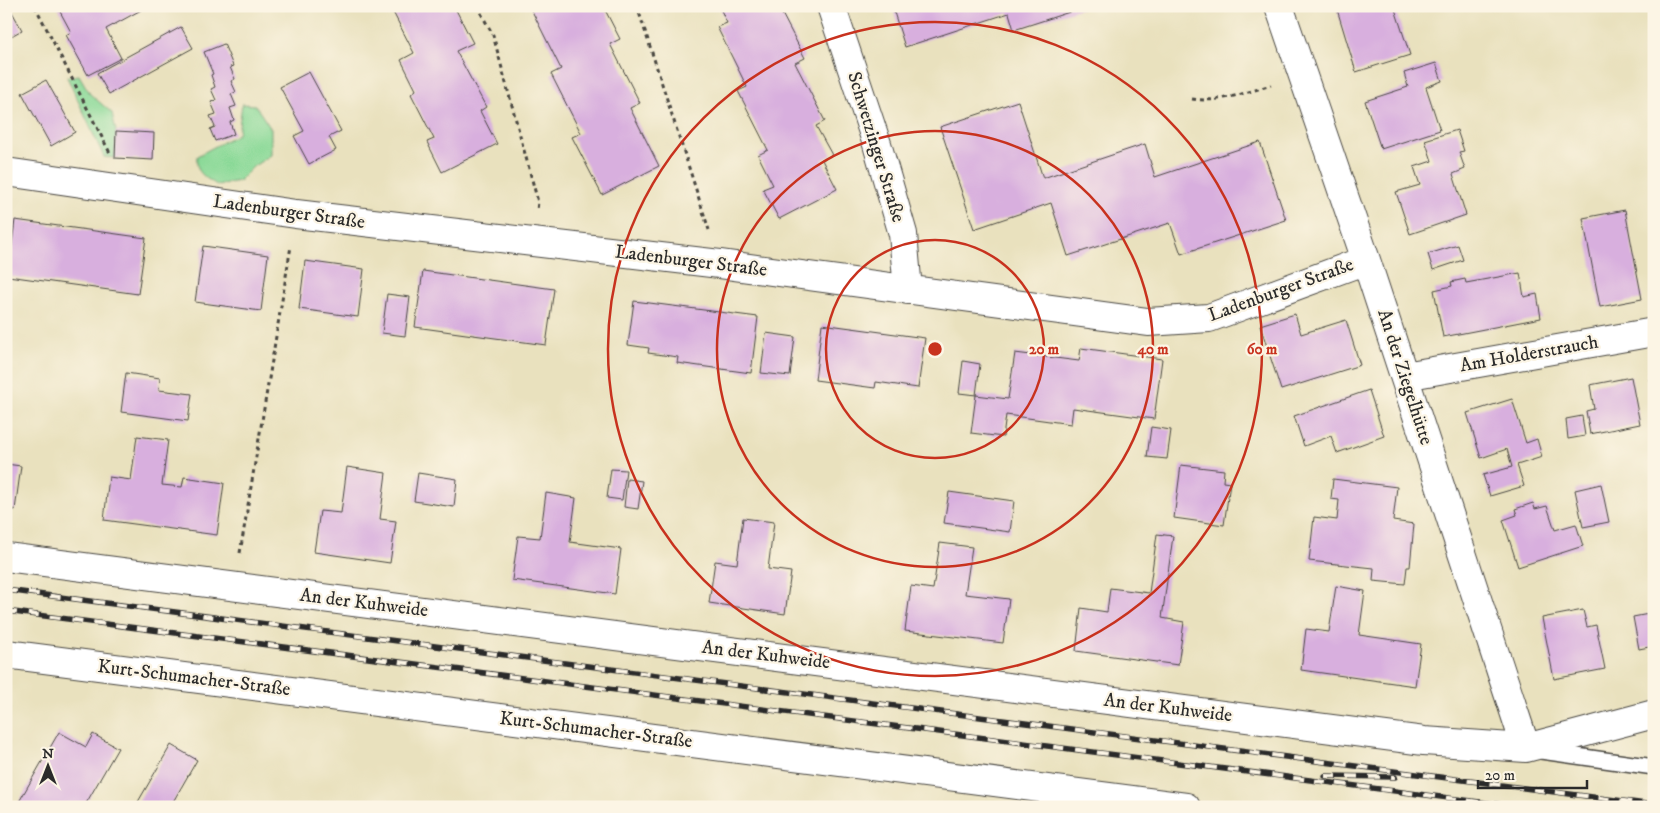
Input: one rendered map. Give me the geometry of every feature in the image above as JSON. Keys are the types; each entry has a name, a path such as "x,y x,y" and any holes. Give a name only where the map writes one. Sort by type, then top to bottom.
{"street":[{"name":"Schwetzinger Straße","path":"831,6 877,144 903,234 908,290"},
{"name":"An der Ziegelhütte","path":"1279,6 1405,376 1526,748"},
{"name":"Ladenburger Straße","path":"6,172 296,214 720,264 1156,322 1209,318 1366,260"},
{"name":"Am Holderstrauch","path":"1405,376 1654,332"},
{"name":"An der Kuhweide","path":"6,557 1424,741 1526,748 1654,714"},
{"name":"Kurt-Schumacher-Straße","path":"6,654 1186,807"}],"lane":[{"path":"1526,748 1654,767"}],"path":[{"path":"35,6 111,152 112,186"},
{"path":"477,6 494,35 538,202 533,243"},
{"path":"638,6 720,264"},
{"path":"1192,99 1225,99 1303,76"},
{"path":"235,586 296,214"}],"green space":[{"path":"79,75 90,94 112,113 116,131 115,158 104,157 67,77"},
{"path":"242,104 255,105 271,129 271,155 254,166 239,181 217,185 201,173 197,166 197,156 238,134"}],"building":[{"path":"57,6 139,6 141,10 106,29 121,58 88,75 66,35 71,32"},
{"path":"386,6 454,6 473,43 456,51 486,107 480,111 497,144 442,172 427,142 434,139 411,94 416,90 401,60 414,53 393,12 389,13"},
{"path":"536,6 603,6 620,39 610,44 640,103 630,108 659,166 602,195 572,137 581,133 551,74 561,69 531,9"},
{"path":"719,6 778,6 805,58 795,63 825,121 816,126 832,155 822,160 837,189 779,219 763,189 773,185 758,155 768,150 738,91 747,87 717,27 727,23"},
{"path":"892,6 1085,7 1014,30 1009,13 905,47"},
{"path":"1336,6 1394,6 1410,55 1356,72"},
{"path":"11,10 22,30 6,39 6,12"},
{"path":"181,27 193,48 109,94 97,73"},
{"path":"224,44 233,66 230,67 235,79 231,81 236,92 231,94 236,106 230,108 234,120 230,122 234,134 215,141 210,129 215,127 210,116 216,114 211,102 216,100 211,89 215,87 211,75 213,74 204,52"},
{"path":"1436,63 1442,81 1426,87 1440,130 1381,149 1365,101 1408,87 1404,73"},
{"path":"309,72 341,131 329,137 336,150 309,164 294,136 304,131 280,87"},
{"path":"46,80 75,132 51,146 22,93"},
{"path":"1018,101 1043,178 1145,144 1155,177 1260,142 1286,220 1181,254 1170,223 1068,256 1051,203 974,229 940,127"},
{"path":"1457,130 1464,151 1459,152 1465,169 1453,174 1466,215 1410,234 1396,192 1420,185 1414,167 1432,161 1425,140"},
{"path":"116,131 154,133 153,160 115,158"},
{"path":"1625,210 1642,299 1600,307 1583,218"},
{"path":"15,220 146,238 138,294 8,276"},
{"path":"1458,245 1463,260 1433,270 1428,254"},
{"path":"203,246 268,255 261,311 195,302"},
{"path":"305,261 364,269 358,317 299,309"},
{"path":"423,271 554,289 546,345 415,327"},
{"path":"1520,273 1524,297 1537,294 1541,318 1443,337 1434,290 1452,286 1451,282 1465,279 1466,283"},
{"path":"387,294 410,297 405,336 382,333"},
{"path":"634,301 758,317 751,373 677,363 678,357 648,353 649,348 628,345"},
{"path":"1295,314 1301,334 1346,320 1360,365 1281,390 1260,325"},
{"path":"822,324 925,338 918,388 876,382 875,388 815,380"},
{"path":"766,333 795,337 790,376 761,373"},
{"path":"1081,348 1162,359 1154,419 1073,408 1071,424 1006,415 1003,437 971,433 976,395 1008,399 1015,353 1079,361"},
{"path":"963,361 980,364 976,395 959,393"},
{"path":"126,373 160,378 159,390 192,394 188,421 121,412"},
{"path":"1631,377 1640,424 1590,434 1586,411 1594,409 1590,385"},
{"path":"1654,378 1654,400 1653,400 1649,379"},
{"path":"1369,390 1384,436 1337,453 1331,436 1304,446 1294,416"},
{"path":"1512,399 1526,443 1537,439 1542,457 1517,465 1524,486 1490,496 1483,475 1512,467 1507,449 1481,458 1467,413"},
{"path":"1582,416 1585,436 1568,439 1566,419"},
{"path":"1151,427 1171,430 1167,459 1147,457"},
{"path":"137,436 168,440 162,485 182,487 184,477 224,483 217,535 104,520 109,477 131,480"},
{"path":"6,464 21,466 15,510 6,509"},
{"path":"1181,465 1224,470 1223,482 1230,483 1224,525 1174,518"},
{"path":"347,467 386,473 380,519 396,521 390,563 314,552 320,511 341,513"},
{"path":"611,469 626,470 622,500 607,498"},
{"path":"418,473 457,479 454,507 414,501"},
{"path":"627,479 642,481 638,509 624,507"},
{"path":"1333,479 1397,487 1393,521 1414,524 1410,567 1407,567 1405,584 1373,581 1374,568 1309,561 1314,517 1337,520 1339,500 1331,499"},
{"path":"1601,484 1609,522 1583,527 1575,490"},
{"path":"949,492 1014,501 1010,532 944,523"},
{"path":"546,493 576,498 570,542 621,549 615,594 512,580 518,536 540,538"},
{"path":"1533,503 1535,509 1547,506 1555,530 1576,524 1583,546 1518,567 1503,520 1517,515 1515,509"},
{"path":"743,518 774,522 768,569 791,572 785,614 709,603 715,561 737,564"},
{"path":"1157,534 1173,536 1162,618 1184,622 1178,665 1076,651 1081,608 1107,612 1110,588 1149,593"},
{"path":"940,543 972,547 965,594 1009,599 1003,643 905,631 911,586 933,589"},
{"path":"1336,586 1365,591 1359,635 1421,644 1415,686 1301,670 1306,629 1329,632"},
{"path":"1583,610 1587,627 1596,625 1605,669 1554,679 1542,618"},
{"path":"1654,613 1654,646 1639,649 1633,617"},
{"path":"59,732 86,747 93,734 118,748 84,807 16,807"},
{"path":"171,745 197,760 170,807 135,807"}],"railway":[{"path":"6,590 1654,805"},
{"path":"6,611 1518,807"},
{"path":"1325,776 1395,777"}]}
